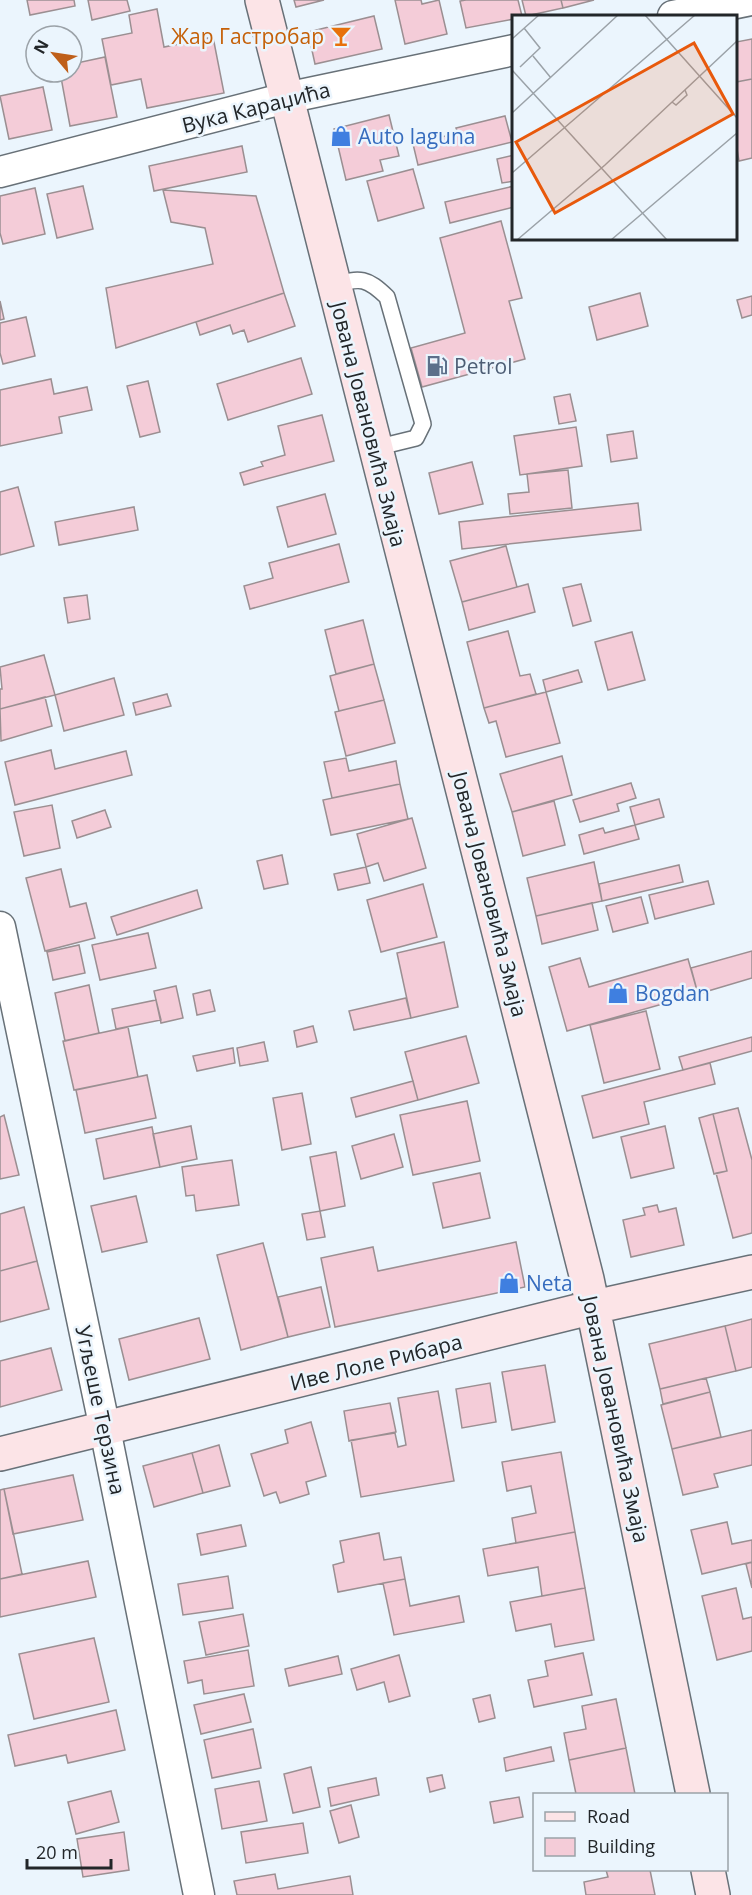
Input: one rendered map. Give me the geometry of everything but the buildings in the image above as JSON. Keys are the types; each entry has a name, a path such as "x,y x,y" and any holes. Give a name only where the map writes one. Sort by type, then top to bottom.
{"main road":[{"name":"Јована Јовановића Змаја","path":"262,0 594,1307 693,1793"},
{"name":"Иве Лоле Рибара","path":"0,1454 594,1307 752,1272"},
{"path":"708,1871 713,1895"}],"street":[{"path":"678,15 751,0"},
{"name":"Вука Караџића","path":"0,172 286,98 512,50"},
{"name":"Угљеше Терзина","path":"0,927 199,1895"}],"lane":[{"path":"334,285 352,280 372,283 387,297 423,424 416,438 375,448"}],"place":[{"name":"Жар Гастробар","path":"341,36"},
{"name":"Auto laguna","path":"341,136"},
{"name":"Petrol","path":"437,366"},
{"name":"Bogdan","path":"618,993"},
{"name":"Neta","path":"509,1283"}]}
